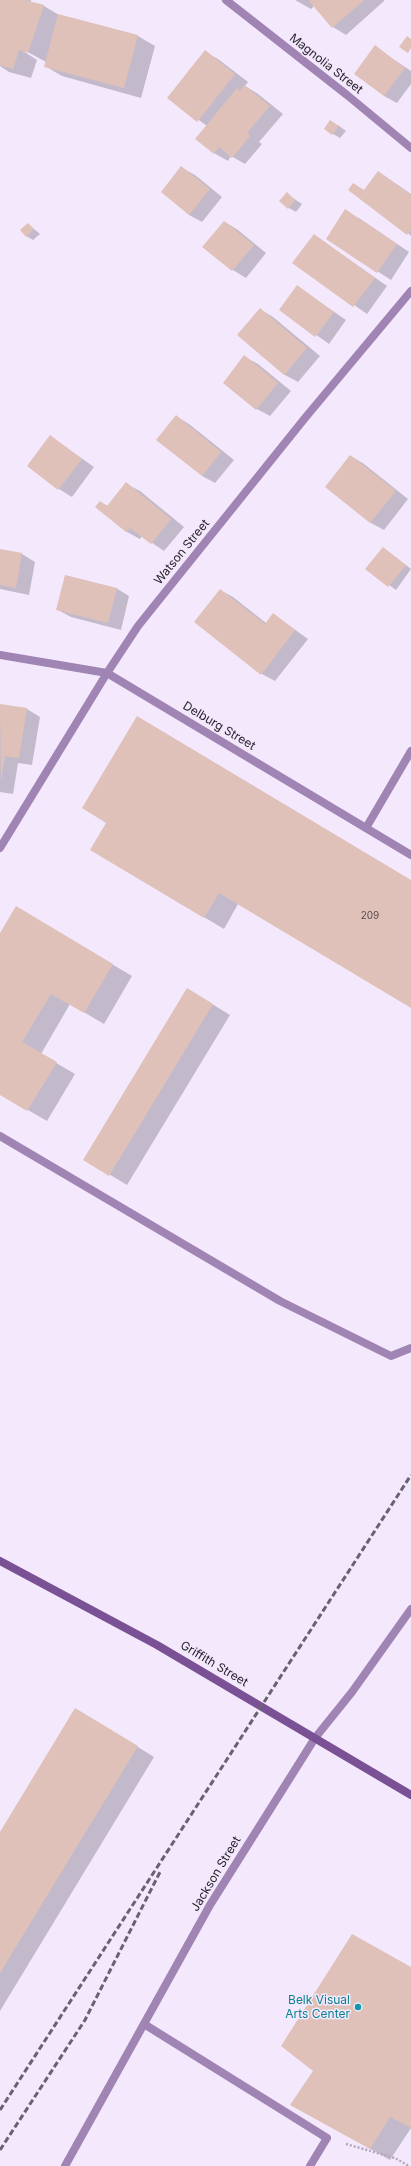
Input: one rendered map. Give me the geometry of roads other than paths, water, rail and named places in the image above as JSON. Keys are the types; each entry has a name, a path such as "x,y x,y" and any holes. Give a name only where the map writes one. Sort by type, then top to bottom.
{"main road":[{"name":"Griffith Street","path":"0,1561 157,1644 411,1795"}],"street":[{"name":"Magnolia Street","path":"226,0 347,95 411,148"},
{"name":"Watson Street","path":"0,848 107,673 138,626 305,418 411,291"},
{"name":"Delburg Street","path":"0,655 107,673 411,855"},
{"path":"366,828 411,751"},
{"path":"0,1136 280,1301 391,1356 411,1348"},
{"name":"Jackson Street","path":"65,2166 210,1905 315,1738 352,1692 411,1609"},
{"path":"144,2024 327,2138 310,2166"}],"railway":[{"path":"0,2110 411,1475"},
{"path":"0,2150 85,2020 161,1870"}],"place":[{"name":"Belk Visual Arts Center","path":"358,2007"}]}
